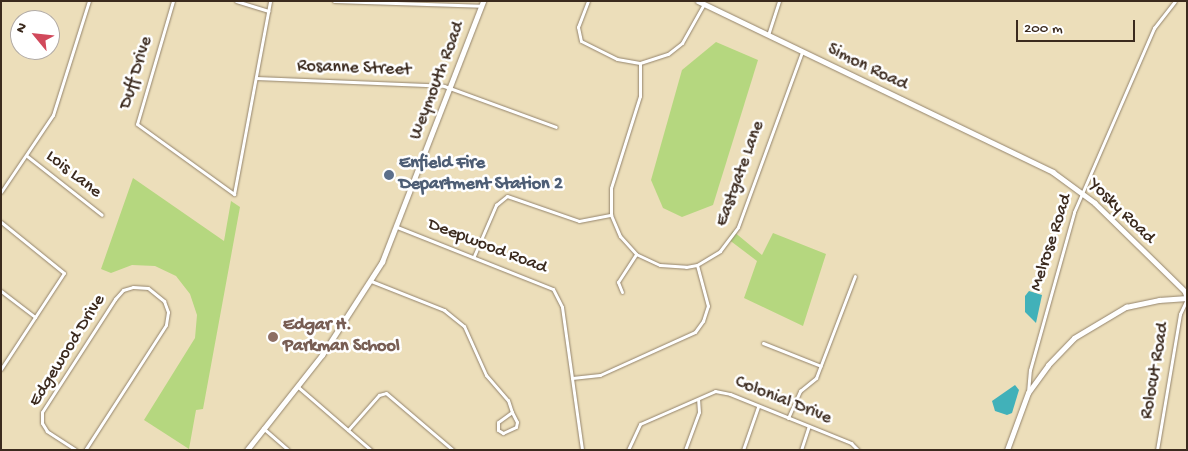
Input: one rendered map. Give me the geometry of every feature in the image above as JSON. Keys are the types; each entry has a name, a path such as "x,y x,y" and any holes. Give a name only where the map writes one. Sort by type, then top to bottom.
{"main road":[{"name":"Simon Road","path":"698,1 1026,158"},
{"name":"Weymouth Road","path":"247,450 322,355 371,281 398,227 482,3"},
{"name":"Yosky Road","path":"1026,158 1083,193 1180,286 1187,298"},
{"path":"1007,450 1028,393 1060,351 1109,315 1143,303 1187,298"}],"street":[{"path":"1,192 27,156 57,104 89,1"},
{"name":"Duff Drive","path":"173,1 137,124 234,194 256,78"},
{"path":"236,1 268,11"},
{"path":"256,78 270,1"},
{"path":"334,1 482,3"},
{"path":"588,1 578,27 581,41 617,59 640,63 668,54 682,43 704,4"},
{"path":"768,35 779,1"},
{"name":"Melrose Road","path":"1028,393 1029,376 1045,311 1083,193 1154,28 1175,1"},
{"name":"Eastgate Lane","path":"697,265 720,251 738,227 802,52"},
{"path":"572,378 600,375 695,332 704,321 708,306 697,265 660,265 636,254 620,236 610,215 611,188 640,96 640,63"},
{"name":"Rosanne Street","path":"256,78 450,87 556,127"},
{"name":"Lois Lane","path":"27,156 102,215"},
{"path":"474,256 496,204 507,196 578,221 610,215"},
{"path":"1,222 64,273 1,369"},
{"name":"Deepwood Road","path":"398,227 548,285 557,294 562,307 582,450"},
{"path":"622,292 618,282 636,254"},
{"path":"788,418 800,391 814,381 855,276"},
{"path":"371,281 444,310 462,324 472,338 486,375 508,400 517,422 516,427 503,433 498,430 498,422 512,412"},
{"name":"Edgewood Drive","path":"76,450 47,431 42,423 42,412 115,299 123,290 133,287 148,288 164,301 168,312 166,325 85,450"},
{"path":"1,291 35,317"},
{"name":"Rolocut Road","path":"1157,450 1179,319 1187,298"},
{"path":"762,343 821,366"},
{"path":"297,386 371,450"},
{"name":"Colonial Drive","path":"628,450 640,424 698,399 722,391 809,426 858,449"},
{"path":"348,430 379,395 386,393 453,450"},
{"path":"685,450 699,412 698,399"},
{"path":"743,450 758,407"},
{"path":"800,450 809,426"},
{"path":"263,428 288,450"}],"green space":[{"path":"716,42 758,60 713,205 682,217 663,208 651,180 682,70"},
{"path":"133,178 224,241 231,201 240,207 203,409 196,410 189,449 144,420 195,338 197,315 190,294 176,276 155,266 132,265 111,273 101,269"},
{"path":"733,231 762,255 773,233 826,254 803,326 744,298 757,261 728,239"}],"water":[{"path":"1029,291 1042,295 1036,323 1025,312 1025,296"},
{"path":"1015,385 1019,390 1012,413 1007,415 995,411 992,401"}],"place":[{"name":"Enfield Fire Department Station 2","path":"389,175"},
{"name":"Edgar H. Parkman School","path":"273,337"}]}
